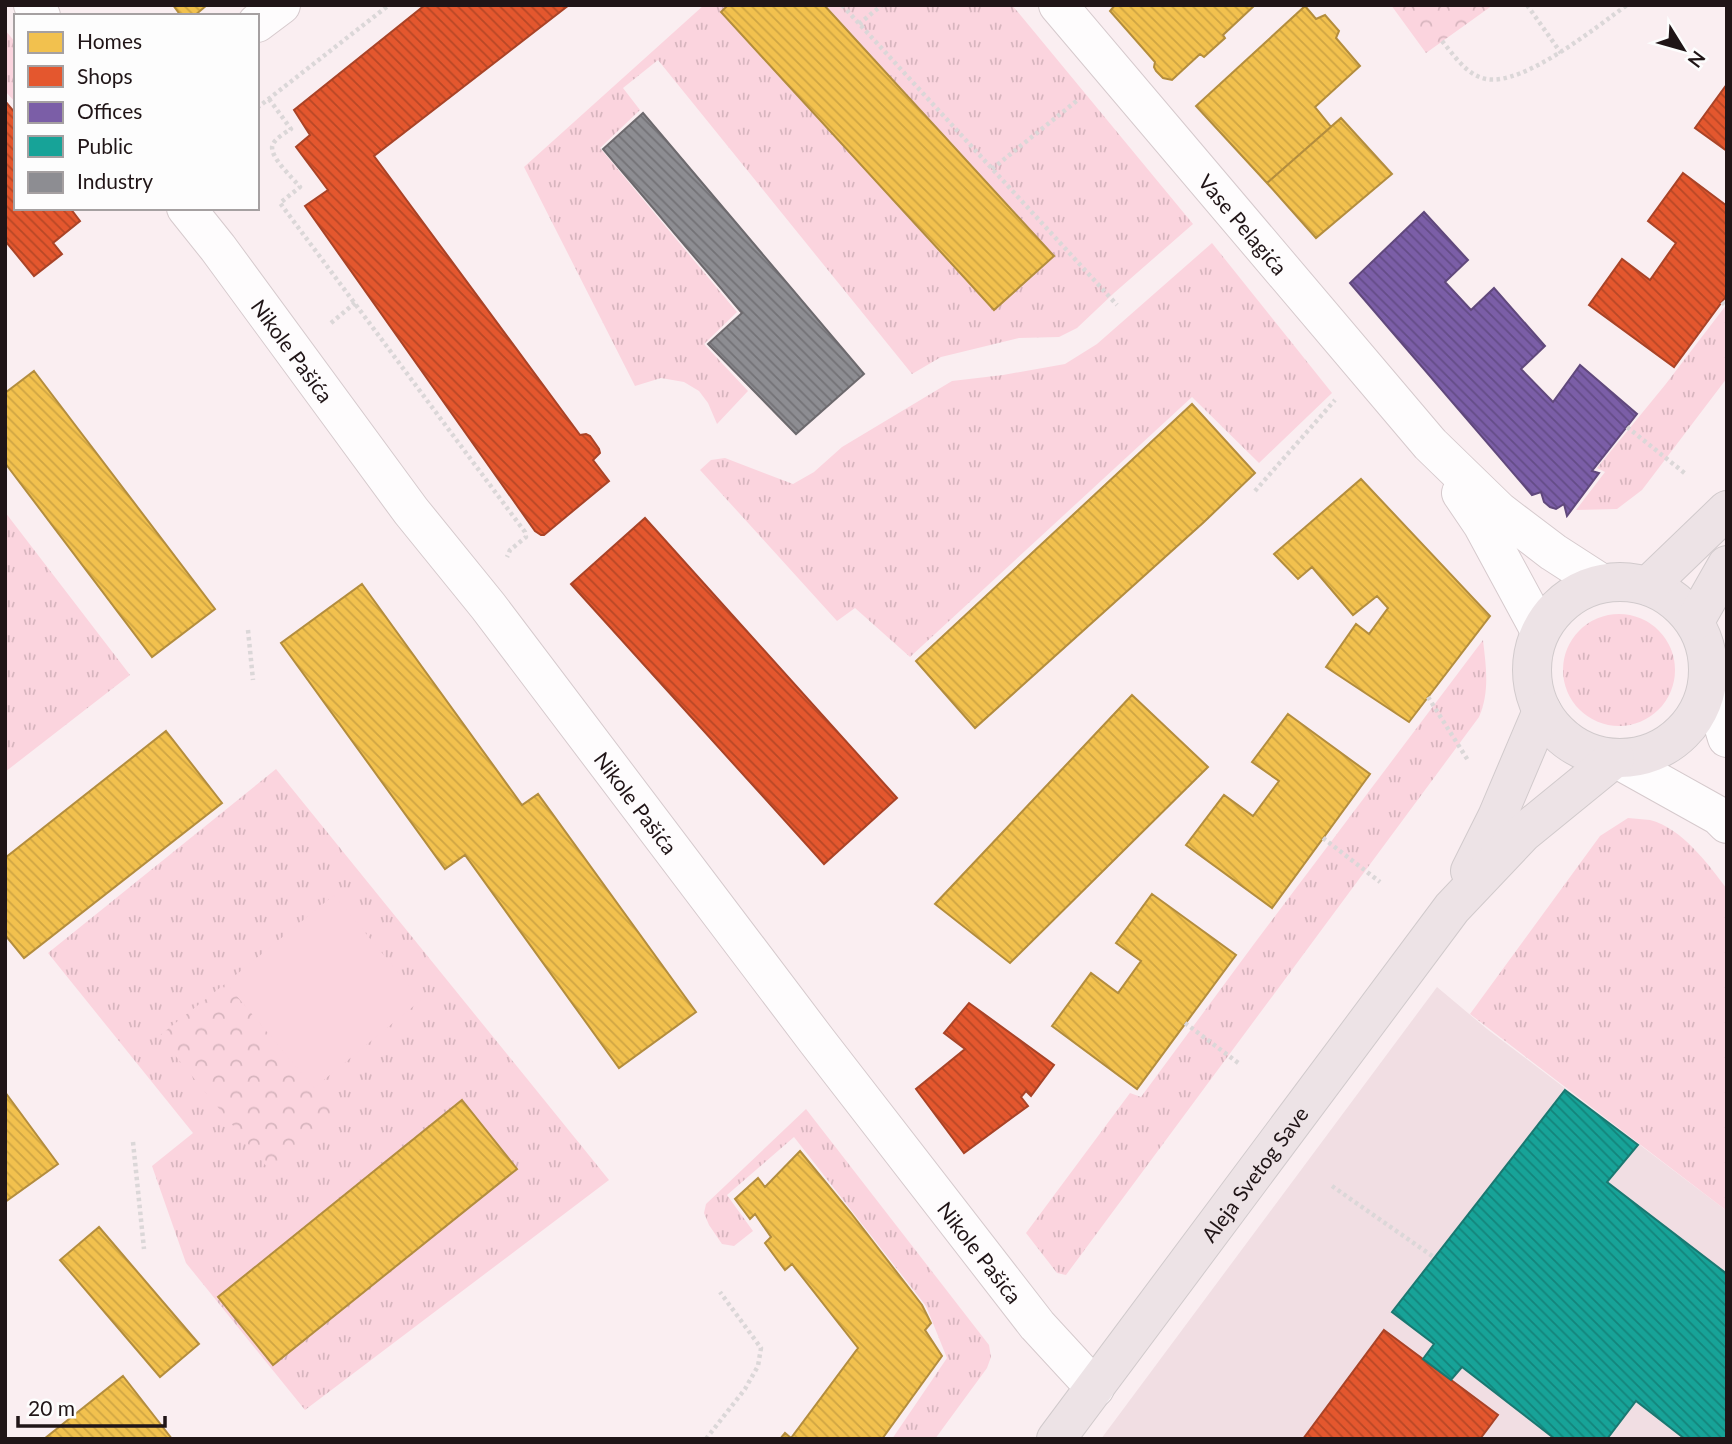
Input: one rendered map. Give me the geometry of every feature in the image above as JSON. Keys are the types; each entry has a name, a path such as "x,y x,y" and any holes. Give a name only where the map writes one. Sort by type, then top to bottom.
{"main road":[{"path":"1648,586 1727,510"},
{"path":"1695,621 1727,565"},
{"path":"1620,581 1648,586 1673,597 1695,621 1706,649 1709,678 1701,707 1684,731 1664,747 1640,756 1615,758 1590,754 1568,741 1553,727 1542,711 1534,691 1531,671 1540,631 1567,596 1601,583 1620,581"},
{"name":"Aleja Svetog Save","path":"1452,908 1497,817 1542,711"},
{"name":"Aleja Svetog Save","path":"1056,1439 1452,908 1523,833 1615,758"}],"street":[{"path":"259,22 281,5"},
{"name":"Vase Pelagića","path":"1058,5 1430,444 1499,511 1553,552 1601,583"},
{"name":"Nikole Pašića","path":"188,210 411,511 488,606 817,1041 1037,1325 1094,1388"},
{"name":"Vase Pelagića","path":"1430,444 1482,524 1540,631"},
{"path":"1709,678 1727,738"},
{"path":"1615,758 1719,816 1727,824"}],"path":[{"path":"259,106 389,5"},
{"path":"842,5 1117,305"},
{"path":"859,24 882,5"},
{"path":"1527,5 1561,52"},
{"path":"1442,41 1467,71 1487,79 1515,76 1561,52 1627,5"},
{"path":"992,169 1081,97"},
{"path":"269,99 291,129 276,140 272,151 300,187 280,202 525,533 526,537 510,550 507,557"},
{"path":"1721,302 1727,306"},
{"path":"331,323 355,303"},
{"path":"1255,491 1343,391"},
{"path":"1627,427 1687,475"},
{"path":"248,630 253,680"},
{"path":"1428,697 1469,762"},
{"path":"1323,838 1380,882"},
{"path":"1185,1023 1241,1065"},
{"path":"134,1142 144,1249"},
{"path":"1332,1186 1435,1258"},
{"path":"715,1439 707,1437 745,1389 758,1366 761,1348 720,1293"}],"shaded area":[{"path":"1437,987 1487,1029 1727,1211 1727,1439 1101,1439"}],"green space":[{"path":"704,5 1012,5 1193,224 1077,328 1059,337 1019,338 941,357 912,374 658,60 623,88 640,110 600,148 737,312 704,344 748,391 717,424 708,403 699,391 684,382 661,378 635,386 524,167"},
{"path":"1391,5 1493,5 1426,53"},
{"path":"5,30 14,41 14,101 5,91"},
{"path":"1212,243 1332,393 1259,463 1192,397 910,657 855,608 837,621 700,470 711,460 725,458 793,484 814,472 842,447 952,381 1065,364 1097,344"},
{"path":"1727,304 1727,378 1642,490 1617,509 1576,510 1605,472 1597,468"},
{"path":"5,512 130,675 5,772"},
{"path":"1619,614 1640,618 1659,630 1671,649 1675,670 1671,691 1659,710 1640,722 1619,726 1598,722 1579,710 1567,691 1563,670 1567,649 1579,630 1598,618"},
{"path":"1483,640 1486,688 1479,717 1066,1275 1057,1273 1026,1233 1130,1093 1141,1097"},
{"path":"276,769 609,1180 305,1410 186,1263 152,1166 193,1133 48,953"},
{"path":"1628,818 1650,820 1673,831 1693,848 1727,889 1727,1211 1470,1014 1600,836"},
{"path":"334,895 421,1000 314,1088 226,983"},
{"path":"226,983 341,1119 272,1173 159,1036"},
{"path":"806,1109 989,1345 991,1357 987,1368 935,1439 892,1439 947,1358 926,1306 794,1137 727,1195 753,1231 734,1246 722,1244 704,1213 706,1204"}],"building: Homes":[{"path":"173,5 207,5 196,14 180,14"},
{"path":"728,5 824,5 1054,256 994,310 721,12"},
{"path":"1115,5 1255,5 1204,57 1200,54 1172,80 1163,78 1156,71 1155,62 1110,11"},
{"path":"1305,6 1316,19 1325,15 1339,31 1336,38 1360,66 1315,107 1331,127 1267,183 1196,106"},
{"path":"1341,118 1392,174 1316,238 1267,183"},
{"path":"34,371 215,609 152,657 5,463 5,393"},
{"path":"1192,404 1255,473 975,728 916,661"},
{"path":"1361,479 1490,616 1409,722 1326,667 1356,624 1369,634 1388,608 1377,596 1353,615 1312,567 1298,579 1274,554"},
{"path":"362,584 522,805 538,794 696,1012 619,1068 465,855 445,869 281,643"},
{"path":"1132,695 1208,767 1010,963 935,904"},
{"path":"1288,714 1370,774 1272,908 1186,845 1224,795 1253,816 1279,781 1252,762"},
{"path":"166,731 222,803 24,958 5,935 5,858"},
{"path":"1152,894 1236,955 1137,1089 1052,1026 1091,973 1118,993 1141,961 1116,943"},
{"path":"5,1092 58,1164 5,1202"},
{"path":"462,1100 517,1169 273,1365 218,1297"},
{"path":"800,1151 922,1305 931,1323 925,1330 942,1356 882,1439 780,1439 785,1433 791,1438 858,1348 792,1264 785,1270 765,1243 771,1237 755,1214 750,1219 735,1199 758,1178 765,1187"},
{"path":"99,1227 199,1344 160,1377 60,1260"},
{"path":"123,1376 172,1439 44,1439"}],"building: Shops":[{"path":"425,5 569,5 374,156 580,435 590,436 599,449 600,453 593,460 609,481 544,535 535,531 305,206 328,190 296,147 310,135 294,110"},
{"path":"1727,84 1727,151 1695,128"},
{"path":"5,101 14,112 14,210 72,210 80,221 53,243 62,254 34,276 7,243 5,244"},
{"path":"1683,173 1727,206 1727,295 1674,367 1589,305 1622,259 1650,280 1676,243 1648,221"},
{"path":"645,518 897,798 824,864 571,584"},
{"path":"969,1003 1054,1065 1031,1096 1026,1091 1021,1097 1028,1106 964,1153 916,1089 965,1049 944,1033"},
{"path":"1384,1330 1498,1415 1480,1439 1303,1439"}],"building: Offices":[{"path":"1424,212 1468,260 1445,282 1471,310 1494,288 1545,346 1521,369 1553,402 1580,365 1637,414 1592,471 1599,473 1567,516 1564,504 1556,509 1544,502 1541,492 1532,495 1350,283"}],"building: Public":[{"path":"1565,1090 1638,1145 1607,1182 1727,1274 1727,1439 1685,1439 1636,1401 1607,1439 1555,1439 1462,1367 1451,1380 1423,1359 1434,1344 1392,1312"}],"building: Industry":[{"path":"643,113 864,374 796,434 708,344 742,313 603,149"}]}
